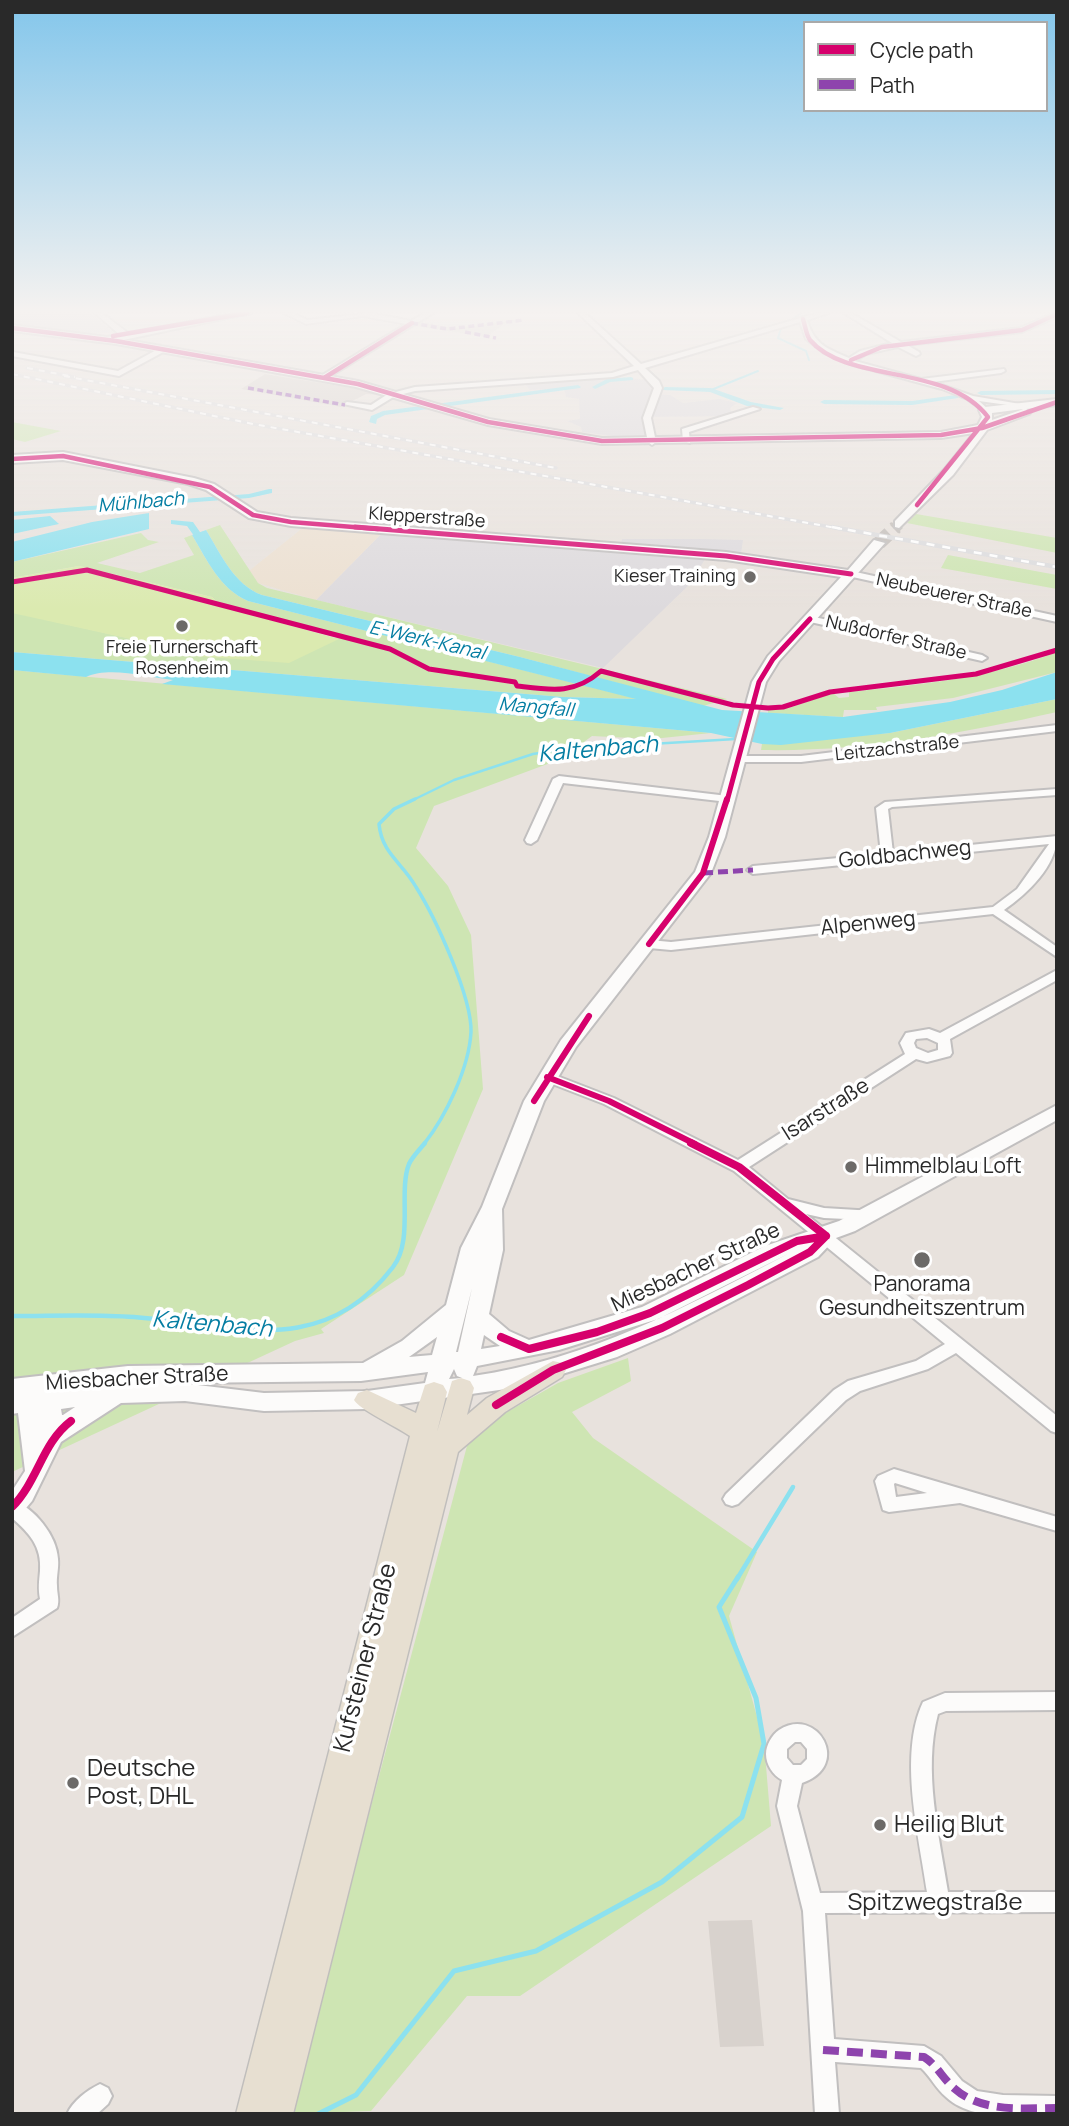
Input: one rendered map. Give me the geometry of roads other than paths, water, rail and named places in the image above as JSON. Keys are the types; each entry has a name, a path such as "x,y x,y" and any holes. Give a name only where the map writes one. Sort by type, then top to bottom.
{"main road":[{"path":"454,412 488,422 581,438 652,442 942,435 975,437 1017,412"},
{"path":"899,524 937,485 975,437 986,412"},
{"path":"942,435 975,437"},
{"name":"Klepperstraße","path":"12,460 72,458 199,483 253,514 291,522 726,556 823,569 846,579"},
{"name":"Kufsteiner Straße","path":"275,2114 436,1440 434,1392 441,1363 466,1313 492,1250 493,1206 523,1123 568,1044 703,873 728,799 759,682 773,659 879,543"},
{"name":"Miesbacher Straße","path":"34,1397 150,1375 361,1372 467,1360 529,1349 597,1332 650,1313 773,1251 797,1241 826,1236 1057,1111"},
{"name":"Miesbacher Straße","path":"12,1388 34,1397 185,1392 264,1402 367,1400 461,1388 553,1370 662,1328 810,1252 826,1236"},
{"path":"361,1372 411,1347 466,1313 501,1337 529,1349"},
{"name":"Kufsteiner Straße","path":"253,2114 310,1896 388,1569 436,1440 461,1388 467,1360 466,1313"},
{"path":"367,1400 397,1413 436,1440 553,1370"},
{"path":"32,1437 71,1420 122,1392"},
{"path":"12,1507 27,1492 37,1471 29,1417 34,1397"}],"street":[{"path":"649,412 647,418 652,442"},
{"path":"687,441 685,431 746,412"},
{"name":"Neubeuerer Straße","path":"846,579 1057,619"},
{"name":"Nußdorfer Straße","path":"810,619 982,658"},
{"name":"Leitzachstraße","path":"739,755 801,759 1013,736 1057,728"},
{"path":"531,840 559,779 728,799"},
{"path":"887,857 882,808 889,804 1057,792"},
{"path":"1057,841 1021,892 996,910 1057,953"},
{"name":"Goldbachweg","path":"753,870 1057,841"},
{"name":"Alpenweg","path":"649,944 671,946 996,910"},
{"name":"Isarstraße","path":"941,1038 1057,974"},
{"name":"Isarstraße","path":"929,1033 941,1038 947,1046 940,1056 927,1058 914,1054 907,1047 911,1036 929,1033"},
{"name":"Isarstraße","path":"739,1167 914,1054"},
{"path":"547,1077 609,1101 739,1167 1057,1426"},
{"path":"784,1203 824,1213 869,1215"},
{"path":"732,1499 840,1395 855,1386 922,1365 958,1344"},
{"path":"958,1496 1057,1524"},
{"path":"12,1507 44,1536 50,1550 45,1588 50,1602 12,1629"},
{"path":"939,1903 923,1774 923,1726 930,1708 945,1702 1057,1701"},
{"path":"794,1774 787,1805 813,1903 827,2114"},
{"name":"Spitzwegstraße","path":"813,1903 1057,1902"},
{"path":"823,2050 924,2057 937,2064 955,2089 978,2102 1057,2108"},
{"path":"79,2114 100,2096"}],"water":[{"path":"149,513 149,529 12,562 12,542 92,522"},
{"path":"50,516 59,524 12,534 12,520"},
{"name":"Mangfall","path":"206,530 236,576 262,595 520,657 722,710 843,717 950,702 1002,690 1057,672 1057,699 890,733 781,745 762,744 711,733 162,684 173,680 129,673 106,672 86,677 12,670 12,652 563,697 636,699 248,601 238,596 222,581 192,535"}],"waterway":[{"name":"Mühlbach","path":"373,422 374,418 389,412"},
{"name":"Mühlbach","path":"12,514 249,496 269,491"},
{"name":"E-Werk-Kanal","path":"174,522 190,524 205,545"},
{"name":"Kaltenbach","path":"411,801 454,780 533,754 565,749 736,739"},
{"name":"Kaltenbach","path":"415,799 394,809 379,824 381,834 388,851 411,878 433,917 466,999 471,1032 466,1061 455,1091 424,1144"},
{"name":"Kaltenbach","path":"12,1316 119,1316 274,1330 306,1326 336,1315 366,1296 393,1267 399,1256 403,1243 406,1175 410,1161 425,1143"},
{"path":"737,1579 793,1487"},
{"path":"318,2114 356,2095 454,1971 536,1951 662,1882 742,1817 764,1744 756,1698 719,1607 738,1577"}],"tunnel":[{"path":"896,527 899,524"},
{"path":"879,543 896,527"}],"railway":[{"path":"196,412 842,529"},
{"path":"258,412 556,468"},
{"path":"832,527 1057,567"}],"place":[{"name":"Kieser Training","path":"750,577"},
{"name":"Freie Turnerschaft Rosenheim","path":"182,626"},
{"name":"Himmelblau Loft","path":"851,1167"},
{"name":"Panorama Gesundheitszentrum","path":"922,1260"},
{"name":"Deutsche Post, DHL","path":"73,1783"},
{"name":"Heilig Blut","path":"880,1825"}]}
